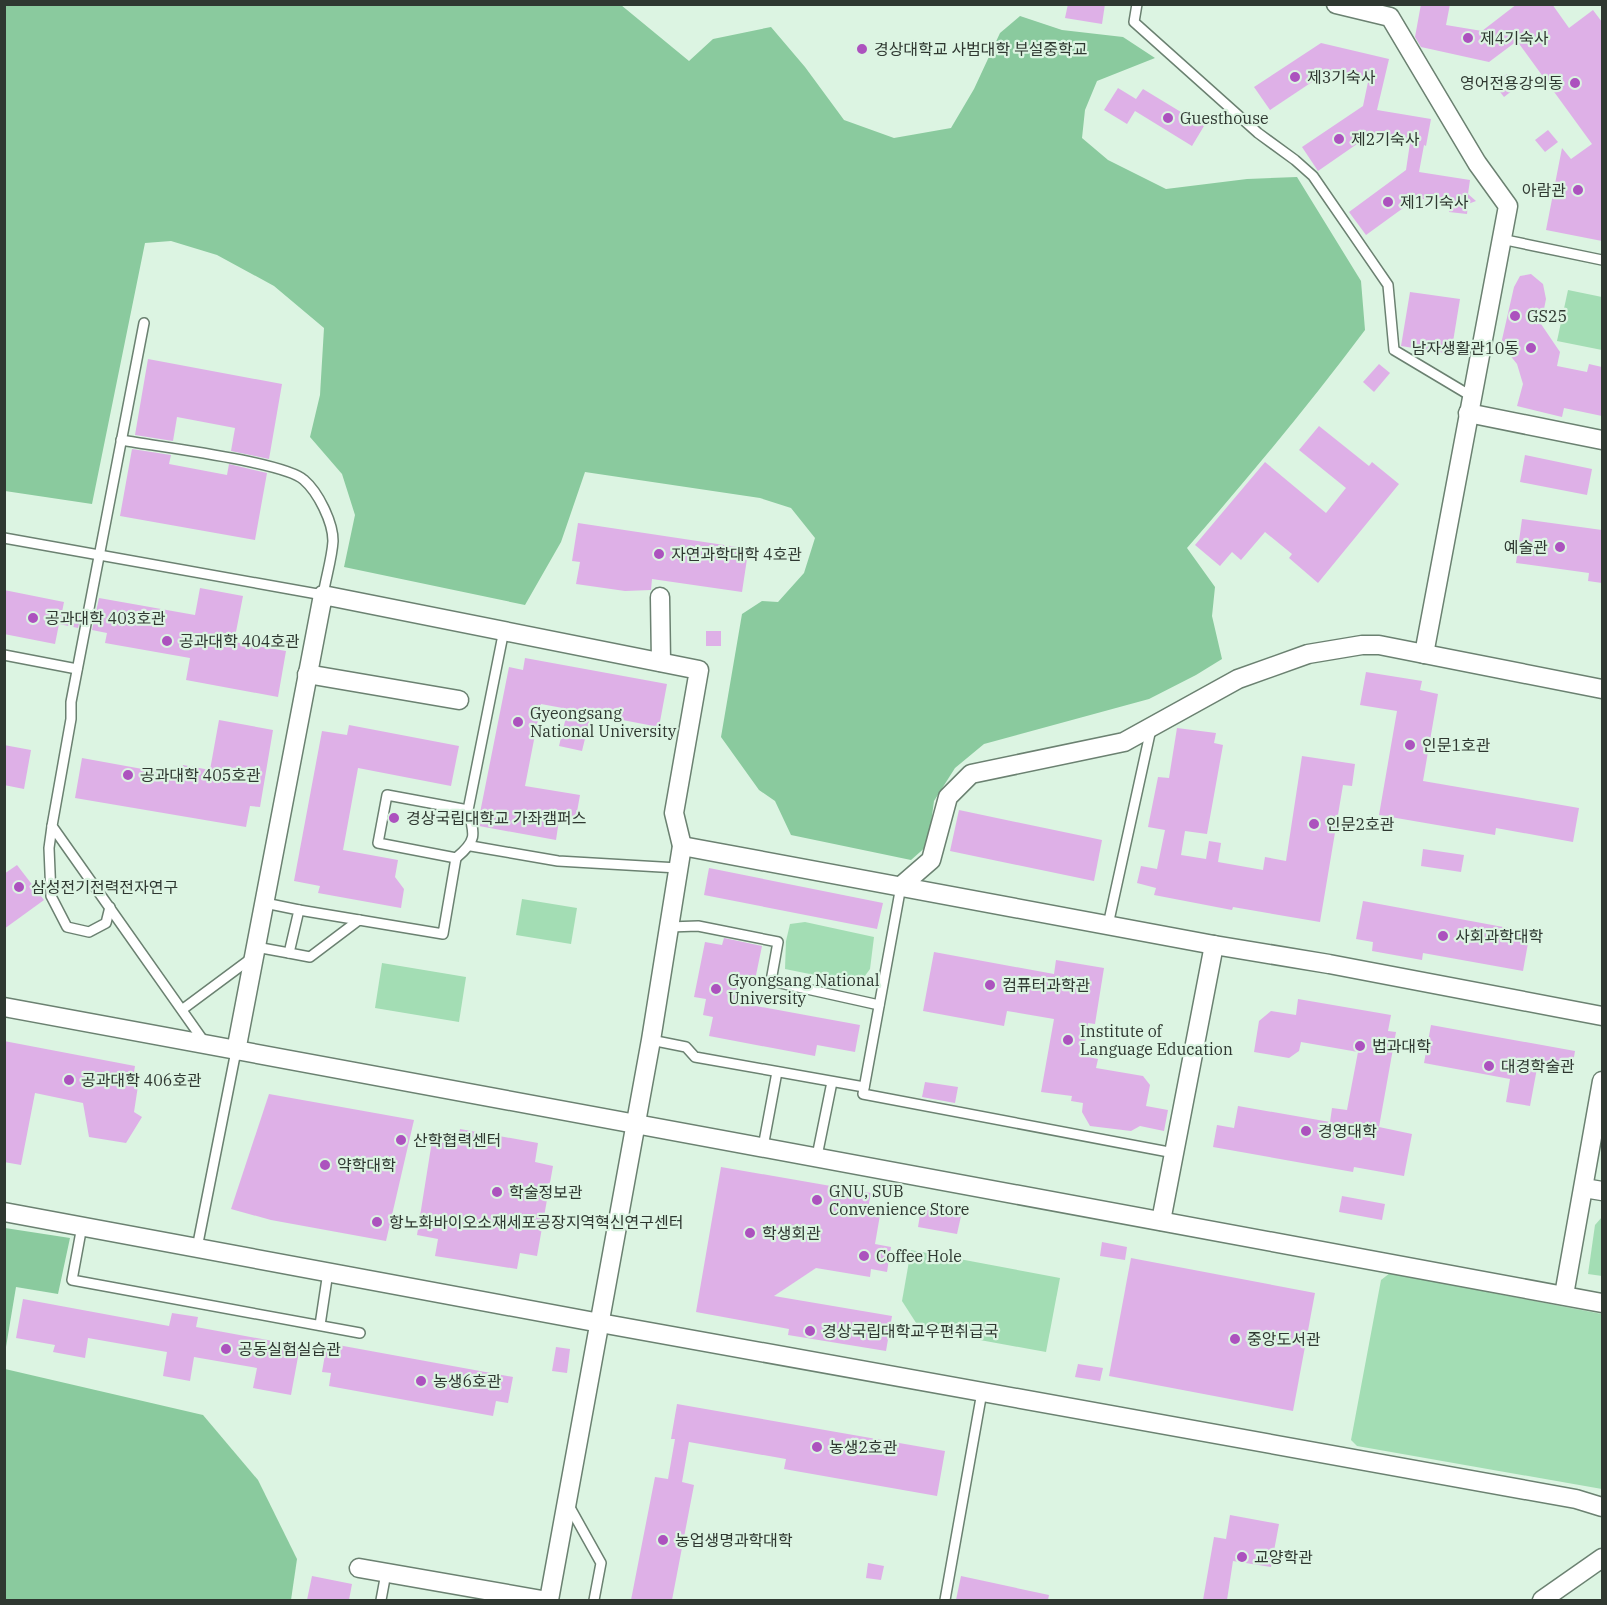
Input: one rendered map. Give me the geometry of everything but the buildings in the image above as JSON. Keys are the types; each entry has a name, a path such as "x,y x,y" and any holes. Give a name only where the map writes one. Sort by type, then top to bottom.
{"street":[{"path":"1336,4 1390,17 1477,163 1508,206 1424,654"},
{"path":"1470,405 1602,440"},
{"path":"236,1051 323,595 699,670 674,813 682,846 651,1040 549,1600"},
{"path":"660,597 661,662"},
{"path":"901,886 931,860 948,797 971,774 1124,742 1238,679 1308,654 1362,645 1379,645 1602,689"},
{"path":"307,674 459,700"},
{"path":"682,846 1602,1016"},
{"path":"1161,1221 1214,945"},
{"path":"4,1007 1602,1303"},
{"path":"1564,1295 1602,1081"},
{"path":"1584,1188 1602,1191"},
{"path":"4,1212 600,1323 1576,1499 1602,1507"},
{"path":"1542,1600 1602,1558"},
{"path":"359,1568 542,1600"}],"lane":[{"path":"1137,4 1134,22 1258,133 1313,176 1388,285 1394,350 1470,405"},
{"path":"1501,239 1602,260"},
{"path":"110,907 106,923 89,932 67,927 51,896 49,848 78,669 144,323"},
{"path":"4,538 323,595 333,540 329,519 319,500 303,479 273,467 121,440"},
{"path":"265,903 443,934 456,858 471,846 474,831 468,810 504,630"},
{"path":"4,655 78,669"},
{"path":"1108,925 1152,727"},
{"path":"456,858 378,843 387,795 468,810"},
{"path":"52,826 183,1009 206,1045"},
{"path":"471,846 558,861 678,868"},
{"path":"901,886 863,1094 1173,1153"},
{"path":"289,953 299,910"},
{"path":"183,1009 255,951 310,957 359,920"},
{"path":"669,927 698,926 778,942 771,981 879,1005"},
{"path":"651,1040 686,1047 695,1057 864,1087"},
{"path":"197,1248 236,1051"},
{"path":"763,1146 777,1072"},
{"path":"817,1156 832,1082"},
{"path":"82,1226 72,1280 360,1333"},
{"path":"320,1325 328,1272"},
{"path":"945,1600 982,1392"},
{"path":"568,1503 601,1563 594,1600"},
{"path":"381,1600 386,1573"}],"green space":[{"path":"4,5 621,5 689,61 713,39 771,27 805,67 844,120 894,138 951,128 974,89 1000,33 1020,16 1062,30 1123,37 1155,58 1097,81 1085,110 1082,138 1108,160 1166,189 1247,179 1297,177 1361,281 1365,330 1278,440 1187,548 1215,587 1212,616 1222,659 1149,699 984,744 955,768 934,801 928,845 911,860 791,835 775,801 759,790 721,737 742,614 762,601 778,602 804,573 815,538 791,508 760,498 585,472 561,542 525,605 344,567 355,515 342,474 310,437 320,395 324,328 274,286 217,255 171,241 145,243 92,504 5,491"},
{"path":"1568,290 1602,297 1602,350 1557,341"},
{"path":"522,899 577,908 571,944 516,935"},
{"path":"805,922 874,937 870,969 859,984 785,969 786,941 790,924"},
{"path":"382,963 466,977 459,1022 375,1008"},
{"path":"1602,1217 1602,1276 1588,1274 1595,1225"},
{"path":"5,1228 70,1238 58,1294 16,1287 5,1353"},
{"path":"911,1250 1060,1278 1046,1352 920,1329 902,1301"},
{"path":"1390,1273 1602,1314 1602,1489 1357,1446 1351,1440 1381,1280"},
{"path":"5,1369 203,1415 258,1480 297,1559 291,1600 5,1600"}],"place":[{"name":"제4기숙사","path":"1468,38"},
{"name":"경상대학교 사범대학 부설중학교","path":"862,49"},
{"name":"제3기숙사","path":"1295,77"},
{"name":"영어전용강의동","path":"1575,83"},
{"name":"Guesthouse","path":"1168,118"},
{"name":"제2기숙사","path":"1339,139"},
{"name":"아람관","path":"1578,190"},
{"name":"제1기숙사","path":"1388,202"},
{"name":"GS25","path":"1515,316"},
{"name":"남자생활관10동","path":"1531,348"},
{"name":"예술관","path":"1560,547"},
{"name":"자연과학대학 4호관","path":"659,554"},
{"name":"공과대학 403호관","path":"33,618"},
{"name":"공과대학 404호관","path":"167,641"},
{"name":"Gyeongsang National University","path":"518,722"},
{"name":"인문1호관","path":"1410,745"},
{"name":"공과대학 405호관","path":"128,775"},
{"name":"경상국립대학교 가좌캠퍼스","path":"394,818"},
{"name":"인문2호관","path":"1314,824"},
{"name":"삼성전기전력전자연구","path":"19,887"},
{"name":"사회과학대학","path":"1443,936"},
{"name":"컴퓨터과학관","path":"990,985"},
{"name":"Gyongsang National University","path":"716,989"},
{"name":"Institute of Language Education","path":"1068,1040"},
{"name":"법과대학","path":"1360,1046"},
{"name":"대경학술관","path":"1489,1066"},
{"name":"공과대학 406호관","path":"69,1080"},
{"name":"경영대학","path":"1306,1131"},
{"name":"산학협력센터","path":"401,1140"},
{"name":"약학대학","path":"325,1165"},
{"name":"학술정보관","path":"497,1192"},
{"name":"GNU, SUB Convenience Store","path":"817,1200"},
{"name":"항노화바이오소재세포공장지역혁신연구센터","path":"377,1222"},
{"name":"학생회관","path":"750,1233"},
{"name":"Coffee Hole","path":"864,1256"},
{"name":"경상국립대학교우편취급국","path":"810,1331"},
{"name":"중앙도서관","path":"1235,1339"},
{"name":"공동실험실습관","path":"226,1349"},
{"name":"농생6호관","path":"421,1381"},
{"name":"농생2호관","path":"817,1447"},
{"name":"농업생명과학대학","path":"663,1540"},
{"name":"교양학관","path":"1242,1557"}]}
